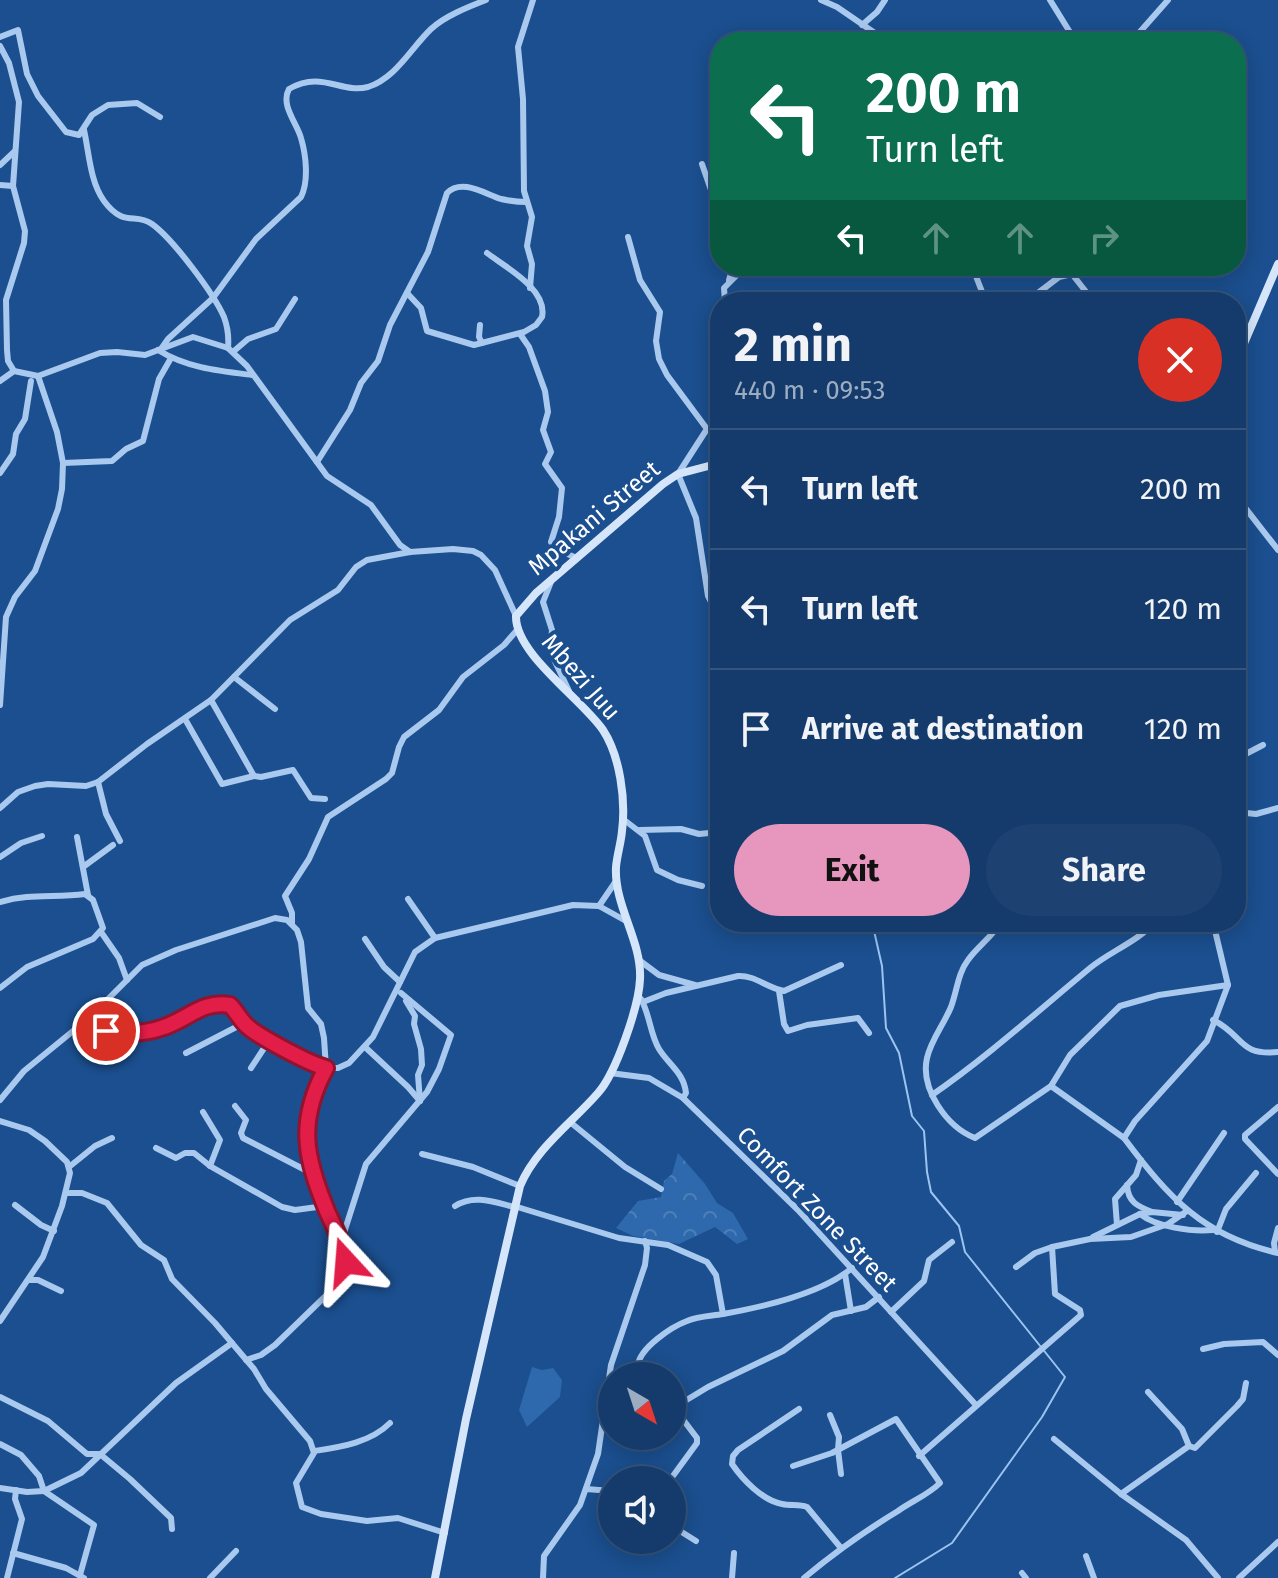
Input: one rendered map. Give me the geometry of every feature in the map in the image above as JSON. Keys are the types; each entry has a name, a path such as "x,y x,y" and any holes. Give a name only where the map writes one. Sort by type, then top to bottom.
{"street":[{"path":"160,350 213,298 256,239 305,189 302,143 286,101 289,89 321,80 359,88 368,86 400,65 433,27 486,0"},
{"path":"530,288 532,264 527,246 532,217 523,181 523,99 518,47 533,0"},
{"path":"821,0 837,7 873,32"},
{"path":"862,25 885,0"},
{"path":"1050,0 1070,32"},
{"path":"1140,32 1168,0"},
{"path":"0,37 18,30 27,74 38,96 66,132 79,135 98,110 118,104 137,103 160,117"},
{"path":"0,46 9,63 19,102 16,151 5,184 25,231 6,300 8,361 17,372 42,390"},
{"path":"84,130 95,184 104,202 122,218 151,224 182,257 213,298 227,328 231,349 330,479 371,505 400,545 410,552"},
{"path":"0,165 16,151"},
{"path":"702,164 710,187"},
{"path":"317,462 350,410 361,383 378,361 390,325 428,252 451,189 466,187 503,199 527,202"},
{"path":"628,237 643,286 660,312 656,341 659,359 667,375 707,429 678,474 696,518 710,600"},
{"path":"407,293 421,308 429,332 470,345 520,334 536,325 544,312 541,301 512,270 487,253"},
{"path":"1246,339 1278,264"},
{"path":"724,292 730,276"},
{"path":"729,280 734,276"},
{"path":"1039,292 1062,276"},
{"path":"1074,276 1087,292"},
{"path":"0,381 17,372 38,376 107,352 139,356 193,337 231,349 276,329 295,299"},
{"path":"480,325 482,343"},
{"path":"520,334 529,347 549,407 543,430 551,452 545,464 562,488 559,517 551,542 576,558"},
{"path":"160,350 171,358 203,368 252,375"},
{"path":"63,463 112,461 126,449 143,441 159,379 171,358"},
{"path":"0,705 3,617 35,571 61,498 63,463 57,432 38,376"},
{"path":"0,473 13,454 16,434 25,419 31,381"},
{"name":"Mpakani Street","path":"516,616 528,601 640,502 678,474 710,466"},
{"path":"1246,508 1278,550"},
{"path":"0,808 18,792 35,786 86,786 98,782 211,700 290,620 338,590 361,563 410,552 453,549 481,555 495,570 516,616 518,629 504,645 463,677 439,710 404,737 392,773 328,817 309,859 285,896 292,913 292,924 301,942 308,1008 322,1028 326,1068 309,1103 308,1155 325,1206 342,1239 347,1267 340,1282 275,1345 261,1355 246,1360"},
{"path":"553,579 543,599 552,630 550,651 570,693"},
{"name":"Mbezi Juu","path":"518,629 532,654 593,717 612,747 618,769 623,819 616,881 639,960"},
{"path":"234,677 275,709"},
{"path":"211,700 254,776"},
{"path":"185,719 222,784 293,770 311,798 325,799"},
{"path":"1246,754 1263,745"},
{"path":"98,782 106,814 120,841"},
{"path":"1246,813 1256,814 1278,808"},
{"path":"623,819 640,830 651,847 657,870 702,886"},
{"path":"640,830 681,829 696,834 710,833"},
{"path":"0,857 21,843 42,836"},
{"path":"0,988 19,972 93,939 101,932 103,924 88,895 77,837"},
{"path":"83,867 113,845"},
{"path":"599,906 616,881"},
{"path":"0,902 31,894 64,898 88,895"},
{"path":"408,899 435,938"},
{"path":"89,1018 106,1031 133,1033 163,1028 200,1008 225,1004 230,1005 256,1033 314,1065 326,1068 344,1066 365,1047 378,1028 415,952 435,938 585,904 599,906 626,921"},
{"path":"0,1100 24,1071 89,1018 142,965 176,950 275,918 282,917 292,924"},
{"path":"101,932 119,958 127,980"},
{"path":"992,932 968,960 945,1021 929,1051 926,1065 932,1095 957,1126 975,1138 1051,1086 1070,1055 1120,1006 1159,995 1228,985"},
{"path":"932,1095 979,1061 1091,968 1143,932"},
{"path":"1124,1138 1135,1121 1207,1041 1228,985 1215,932"},
{"path":"365,939 380,962 400,982"},
{"path":"639,960 659,975 698,986"},
{"path":"639,960 640,998 660,1051 683,1081 686,1093 683,1098"},
{"path":"640,998 727,977 748,976 779,991 788,990 841,965"},
{"path":"779,991 788,1031 807,1025 858,1018 869,1033"},
{"path":"342,1239 366,1164 434,1080 451,1035 397,994"},
{"path":"397,994 415,1016 422,1065 418,1075 420,1101"},
{"path":"435,1578 466,1419 520,1186 530,1167 601,1090 640,998"},
{"path":"1213,1020 1230,1029 1241,1042 1257,1053 1278,1052"},
{"path":"186,1053 244,1023"},
{"path":"251,1068 270,1039"},
{"path":"365,1047 420,1101"},
{"name":"Comfort Zone Street","path":"610,1073 649,1078 683,1098 798,1210 976,1405"},
{"path":"1051,1086 1124,1138 1185,1213 1241,1244 1276,1253 1274,1243 1278,1228"},
{"path":"235,1106 246,1120 241,1133 243,1138 313,1174"},
{"path":"1278,1107 1245,1135 1245,1139 1278,1174"},
{"path":"203,1112 220,1140 210,1166"},
{"path":"0,1121 36,1134 57,1150 69,1167 66,1193 43,1257 0,1321"},
{"path":"570,1122 625,1167 661,1189"},
{"path":"1177,1202 1224,1133"},
{"path":"69,1167 95,1146 112,1138"},
{"path":"156,1148 176,1158 185,1153 194,1153 210,1166 282,1207 295,1210 325,1206"},
{"path":"422,1154 473,1167 520,1186"},
{"path":"1117,1225 1115,1199 1136,1175 1141,1160"},
{"path":"1215,1231 1226,1209 1256,1173"},
{"path":"1127,1185 1131,1200 1152,1212"},
{"path":"66,1193 82,1193 107,1203 141,1245 164,1260 172,1279 232,1343 310,1441 314,1451"},
{"path":"455,1206 481,1200 514,1206 599,1233 668,1245 710,1263 716,1275 723,1314"},
{"path":"15,1205 54,1231"},
{"path":"1090,1239 1140,1214 1185,1213"},
{"path":"1016,1267 1035,1253 1052,1247 1090,1239 1131,1237 1168,1224 1185,1213"},
{"path":"1140,1214 1153,1222 1194,1232 1215,1231"},
{"path":"1109,1228 1110,1239"},
{"path":"543,1578 544,1556 569,1524 586,1489 603,1431 615,1349 645,1265 645,1241"},
{"path":"891,1312 922,1284 929,1260 952,1242"},
{"path":"919,1456 1081,1315 1074,1304 1055,1294 1052,1247"},
{"path":"638,1362 656,1340 688,1320 804,1293 852,1268"},
{"path":"845,1274 851,1311"},
{"path":"29,1280 38,1280 61,1291"},
{"path":"686,1399 783,1351 832,1315 866,1307 879,1297"},
{"path":"1203,1349 1224,1344 1263,1342 1278,1355"},
{"path":"0,1488 44,1491 81,1473 176,1383 232,1343"},
{"path":"1148,1392 1182,1429 1189,1446 1195,1448 1237,1406 1246,1392 1246,1383"},
{"path":"0,1397 48,1421 87,1454 100,1454 171,1518 172,1529"},
{"path":"799,1409 738,1450 732,1464 766,1498 781,1504 807,1507 841,1548"},
{"path":"830,1415 839,1437 841,1474"},
{"path":"793,1466 838,1450 896,1419 940,1484 841,1548 804,1578"},
{"path":"390,1423 358,1442 314,1451 296,1483 300,1504 306,1510 367,1521 398,1518 445,1533"},
{"path":"680,1466 697,1443 686,1423"},
{"path":"1054,1439 1121,1494 1186,1540 1218,1578"},
{"path":"0,1444 21,1455 39,1476 44,1491 94,1525 82,1576 66,1568 13,1553"},
{"path":"1121,1494 1189,1446"},
{"path":"586,1489 598,1490"},
{"path":"7,1578 22,1519 15,1499 16,1490"},
{"path":"686,1535 696,1541"},
{"path":"1239,1578 1278,1542"},
{"path":"210,1578 236,1551"},
{"path":"732,1578 734,1553"},
{"path":"1086,1556 1094,1578"},
{"path":"0,1561 10,1564"}],"green space":[{"path":"678,1153 717,1203 733,1213 748,1239 737,1244 715,1227 679,1244 633,1236 616,1228 638,1201 661,1197 664,1181 672,1174"},
{"path":"532,1367 542,1370 553,1368 562,1380 560,1397 527,1427 519,1410"}],"waterway":[{"path":"874,932 882,966 886,1028 899,1053 912,1116 924,1131 931,1192 959,1226 965,1252 1065,1377 1042,1417 952,1543 895,1578"}],"route":[{"path":"106,1031 150,1031 174,1023 200,1008 225,1004 230,1005 256,1033 314,1065 326,1068 309,1103 308,1155 325,1206 342,1239 346,1262"}]}
